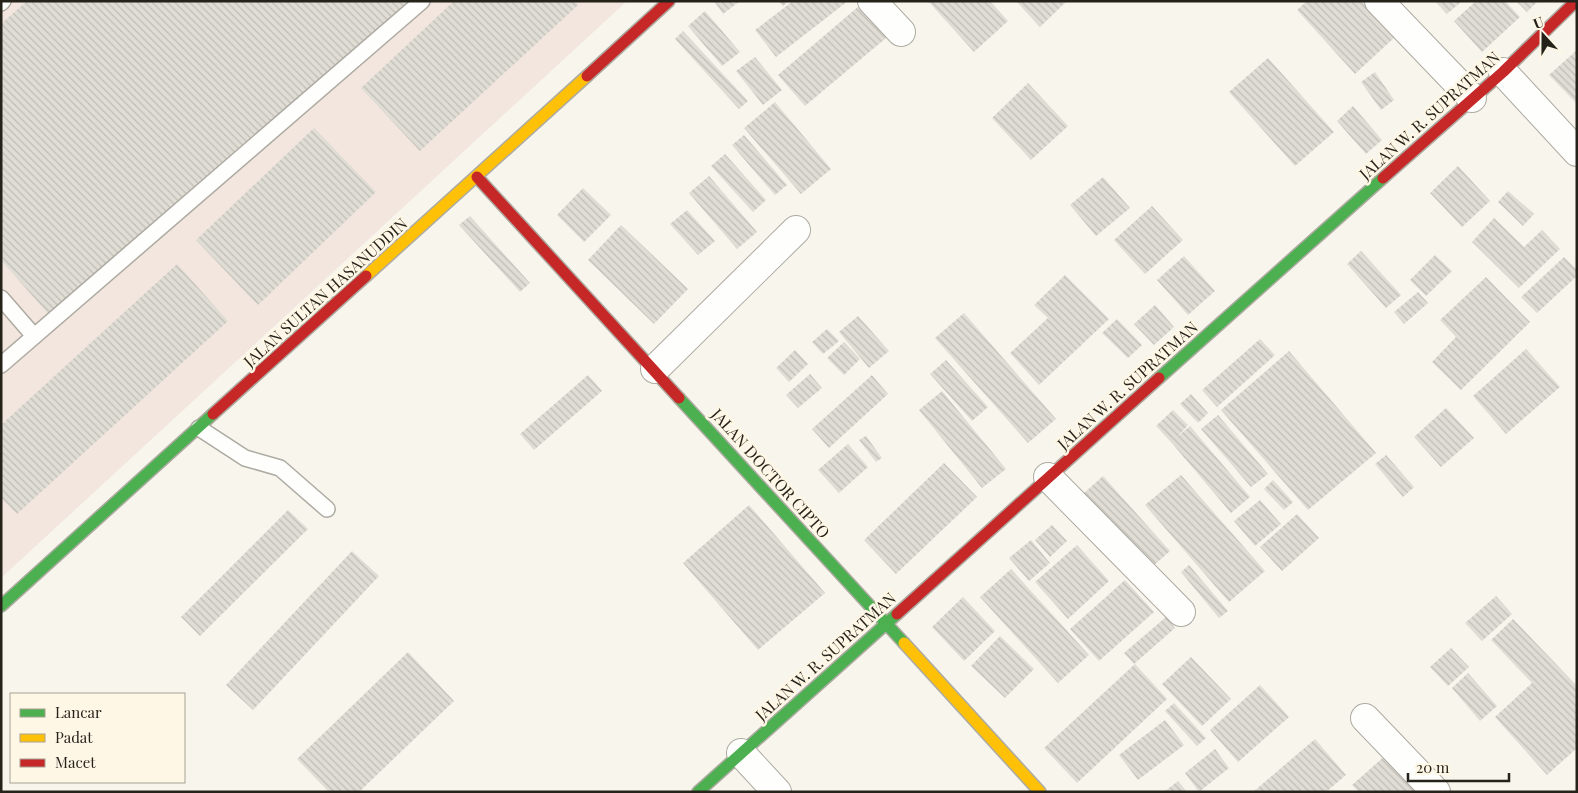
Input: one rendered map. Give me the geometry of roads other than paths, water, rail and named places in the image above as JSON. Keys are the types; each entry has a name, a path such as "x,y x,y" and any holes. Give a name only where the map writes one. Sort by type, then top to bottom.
{"street":[{"name":"JALAN SULTAN HASANUDDIN","path":"5,597 199,428 669,1"},
{"path":"872,1 901,32"},
{"path":"1379,1 1472,98"},
{"name":"JALAN W. R. SUPRATMAN","path":"698,792 1503,72 1576,1"},
{"path":"1503,72 1577,152"},
{"name":"JALAN DOCTOR CIPTO","path":"477,177 655,369 1040,792"},
{"path":"655,369 796,230"},
{"path":"1048,477 1181,612"},
{"path":"1365,718 1436,792"},
{"path":"741,753 778,792"}],"lane":[{"path":"1,365 422,1"},
{"path":"1,298 34,336"},
{"path":"199,428 246,458 280,468 327,509"}]}
